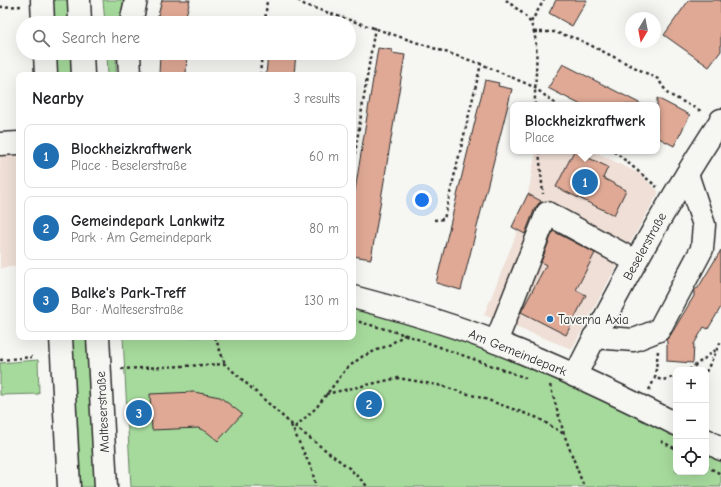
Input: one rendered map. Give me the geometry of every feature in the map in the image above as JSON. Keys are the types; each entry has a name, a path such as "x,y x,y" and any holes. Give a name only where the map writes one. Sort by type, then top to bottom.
{"street":[{"path":"79,0 80,16"},
{"path":"133,16 136,0"},
{"path":"32,3 39,16"},
{"path":"45,60 46,72"},
{"path":"83,60 84,72"},
{"path":"129,60 130,72"},
{"name":"Beselerstraße","path":"575,376 635,260 671,199 721,121"},
{"path":"0,144 16,143"},
{"path":"594,337 634,340 659,330 702,249 704,225 687,174"},
{"path":"496,342 547,213 635,260"},
{"name":"Am Gemeindepark","path":"356,298 412,314 496,342 575,376 673,423"},
{"path":"61,340 69,487"},
{"name":"Malteserstraße","path":"98,340 106,487"},
{"path":"709,442 721,448"}],"path":[{"path":"266,16 267,0"},
{"path":"298,0 305,5 340,16"},
{"path":"506,0 531,22 534,32 536,64 534,87 535,102"},
{"path":"531,22 544,0"},
{"path":"0,7 32,3"},
{"path":"356,21 482,64 534,87 553,102"},
{"path":"356,147 375,27"},
{"path":"534,32 554,32 578,39 658,78 668,94 721,121"},
{"path":"260,72 261,60"},
{"path":"434,220 444,219 482,64"},
{"path":"539,154 543,197 547,213"},
{"path":"618,154 671,199"},
{"path":"295,427 316,408 347,368 363,356 389,345 406,335 412,314"},
{"path":"356,321 406,335 527,378"},
{"path":"649,392 655,378 660,338 659,330"},
{"path":"216,340 225,364 290,423 349,468 368,487"},
{"path":"708,367 721,341"},
{"path":"693,367 717,349"},
{"path":"0,360 32,357"},
{"path":"121,369 225,364"},
{"path":"655,378 664,380 673,377"},
{"path":"326,394 398,378 438,385 485,399 538,418 564,434"},
{"path":"549,386 553,381"},
{"path":"549,386 555,388"},
{"path":"549,386 564,434 584,487"},
{"path":"290,423 312,470 316,487"},
{"path":"658,439 673,447"},
{"path":"709,468 721,474"}],"shaded area":[{"path":"16,154 16,266 0,268 0,155"},
{"path":"535,154 599,154 640,174 659,192 572,349 484,315 518,230 512,227 528,194"}],"green space":[{"path":"52,0 70,0 71,16 53,16"},
{"path":"103,0 125,0 120,16 104,16"},
{"path":"55,60 73,60 74,72 56,72"},
{"path":"107,60 116,60 116,72 108,72"},
{"path":"356,308 437,332 478,347 558,380 637,417 673,435 673,475 709,475 709,455 721,462 721,487 131,487 123,340 356,340"},
{"path":"71,340 88,340 97,487 79,487"},
{"path":"38,360 39,394 0,395 0,363"}],"building":[{"path":"162,0 190,0 186,16 158,16"},
{"path":"556,0 587,0 572,26 549,13"},
{"path":"689,0 721,0 721,51 709,67 664,35"},
{"path":"378,48 392,50 392,53 405,55 371,259 356,256 356,184"},
{"path":"160,60 187,60 186,72 159,72"},
{"path":"267,60 295,60 294,72 266,72"},
{"path":"563,64 637,102 575,102 548,88"},
{"path":"485,80 499,83 498,86 512,89 461,290 436,283"},
{"path":"657,98 690,115 674,146 660,139 660,102 657,102"},
{"path":"572,154 580,154 608,167 603,178 626,190 614,215 556,187"},
{"path":"528,194 541,201 535,208 525,234 512,227"},
{"path":"553,231 595,253 576,290 586,295 566,335 521,312 546,265 541,262"},
{"path":"721,250 721,307 708,329 704,327 694,344 693,363 667,361 666,340 670,336 694,296 694,290 698,288"},
{"path":"194,392 220,397 242,414 218,441 207,432 198,428 152,430 150,394"}],"place":[{"name":"Blockheizkraftwerk","path":"585,182"},
{"name":"Taverna Axia","path":"550,319"},
{"name":"Gemeindepark Lankwitz","path":"369,404"},
{"name":"Balke's Park-Treff","path":"139,413"}]}
